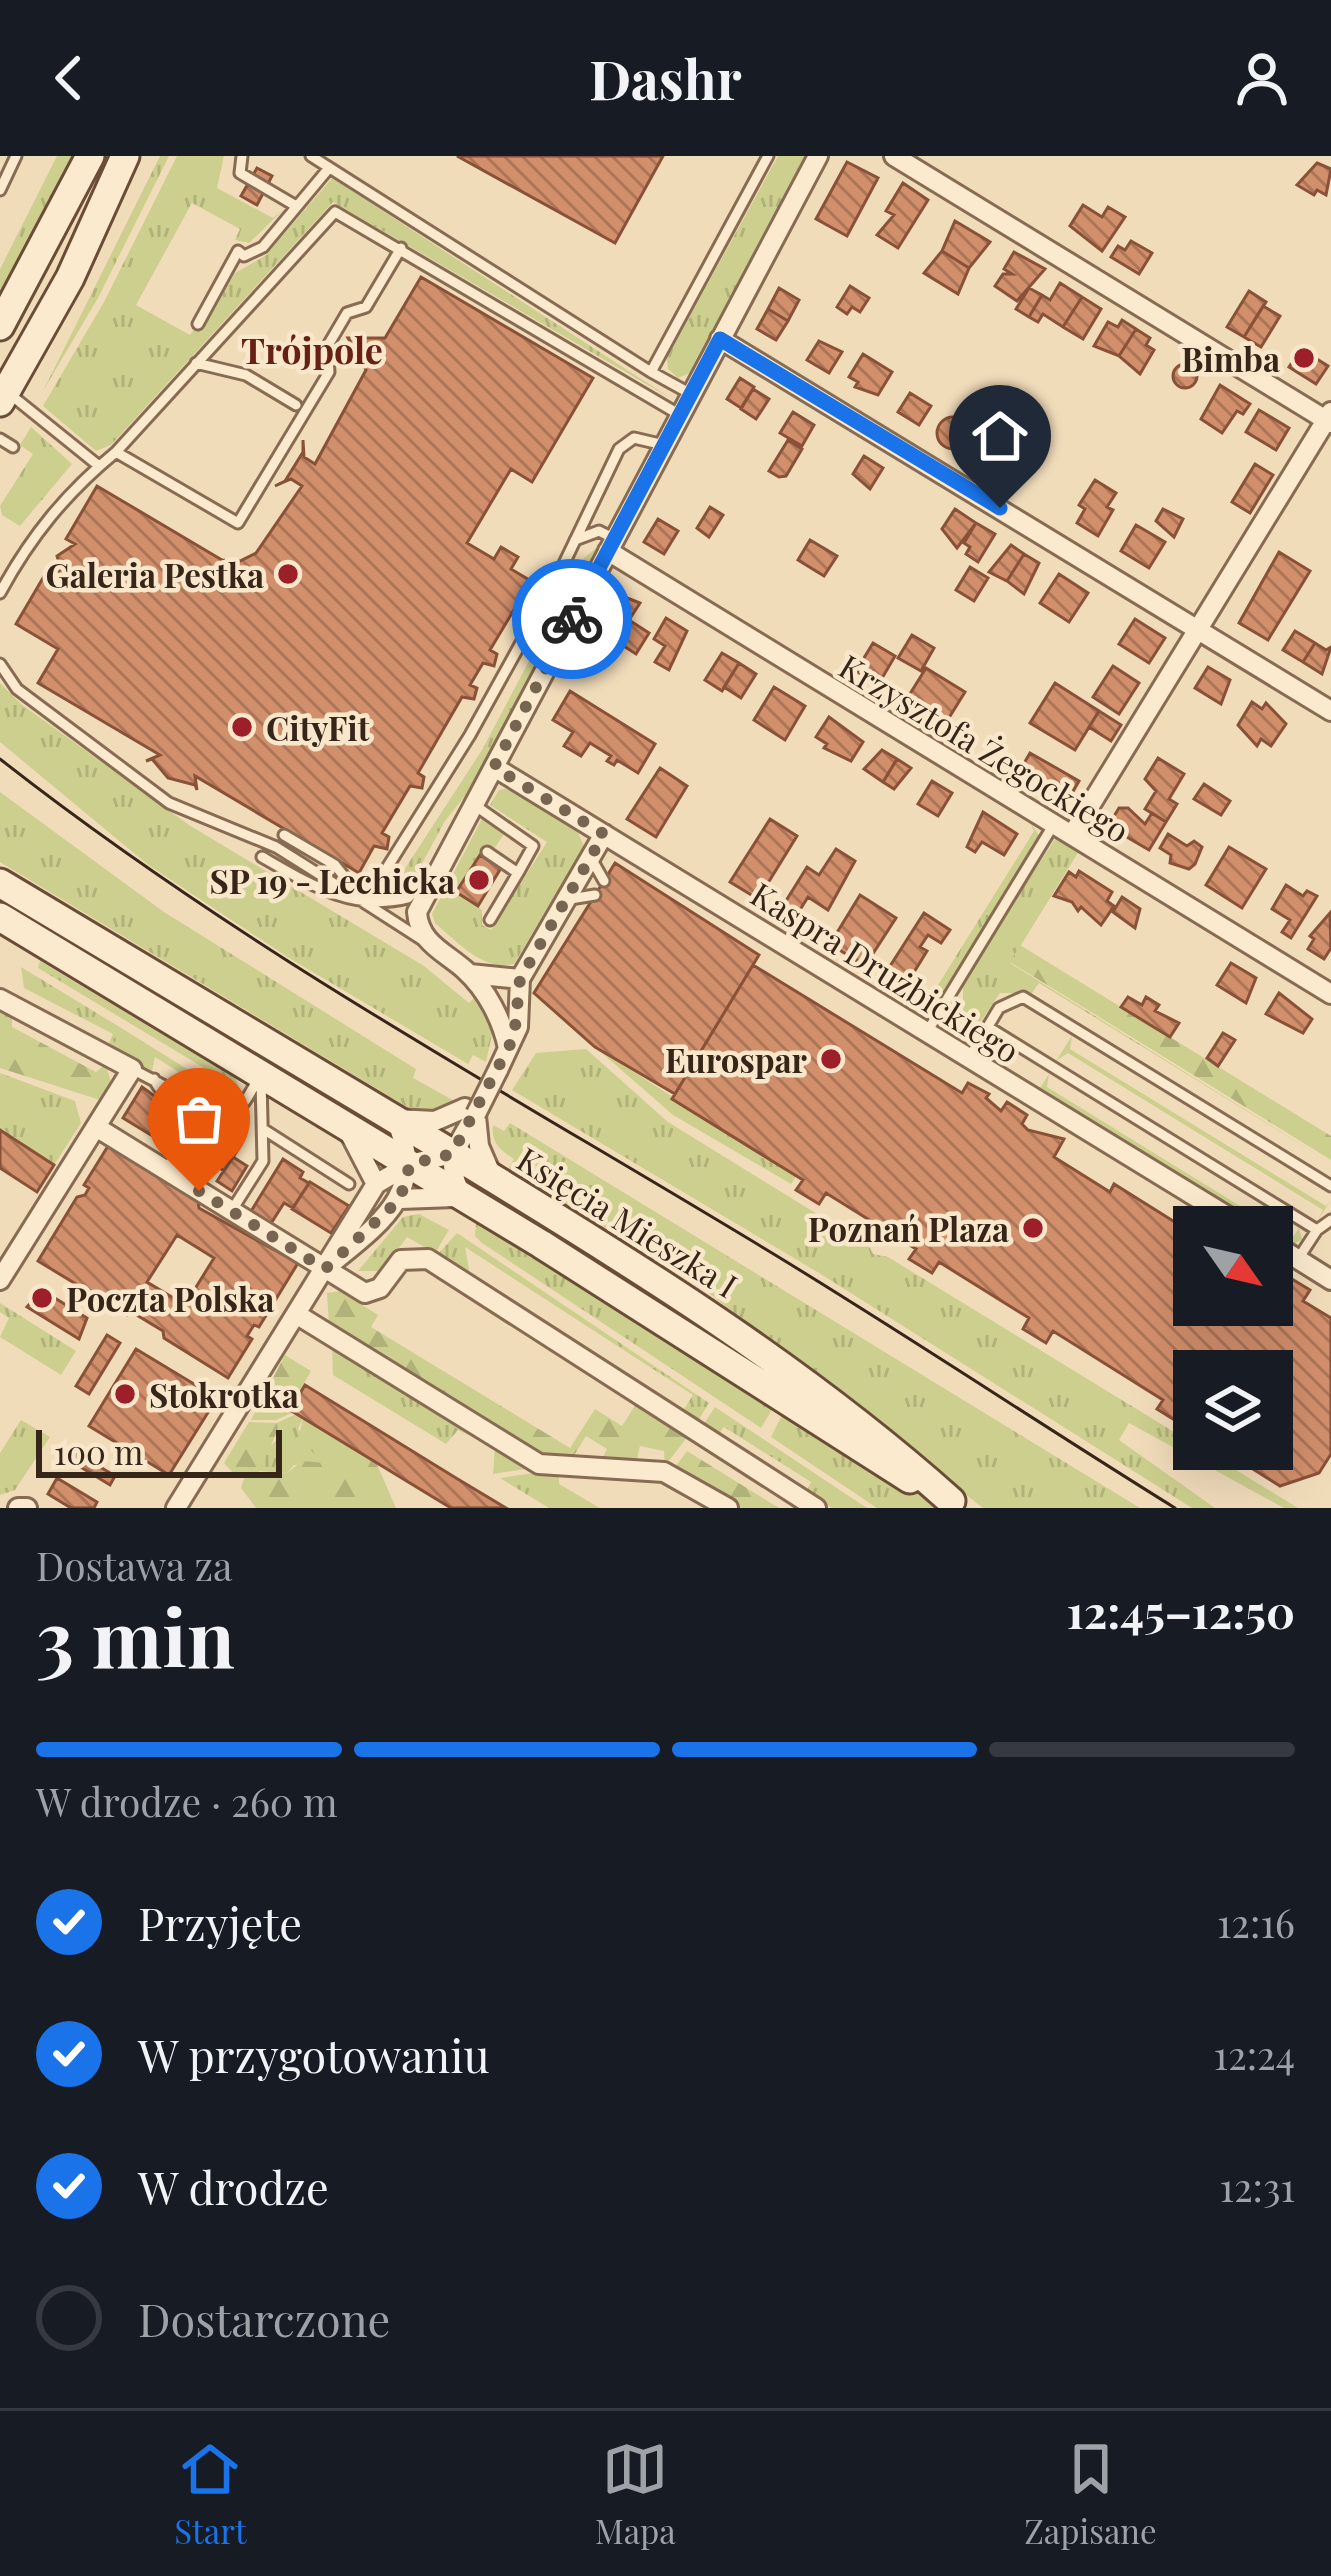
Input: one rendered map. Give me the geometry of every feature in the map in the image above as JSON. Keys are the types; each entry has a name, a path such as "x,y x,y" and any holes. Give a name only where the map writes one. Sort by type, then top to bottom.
{"street":[{"path":"0,326 90,156"},
{"path":"3,397 70,278 125,156"},
{"path":"508,1048 496,1013 470,974 423,935 417,912 818,156"},
{"path":"894,156 1329,418 1072,835"},
{"path":"720,339 1331,711"},
{"name":"Krzysztofa Żegockiego","path":"611,545 1331,994"},
{"name":"Kaspra Drużbickiego","path":"494,767 1212,1206"},
{"path":"464,1197 455,1184 452,1154 518,1028 520,979 604,834"},
{"name":"Księcia Mieszka I","path":"0,883 495,1180 770,1354 956,1505"},
{"name":"Księcia Mieszka I","path":"0,917 464,1197 879,1462 956,1505"},
{"path":"470,974 520,979"},
{"path":"0,999 132,1069 0,1280"},
{"path":"325,1269 400,1199 410,1164 395,1120 435,1121 474,1106"},
{"path":"474,1106 479,1146 495,1180"},
{"path":"344,1125 376,1184"},
{"path":"96,1127 370,1294 401,1259 428,1259 816,1508"},
{"path":"176,1508 376,1184 410,1164 452,1154"},
{"path":"400,1199 464,1197"},
{"path":"1293,1256 1331,1280"},
{"path":"296,1314 539,1464 664,1472 728,1508"}],"lane":[{"path":"0,190 16,156"},
{"path":"242,156 240,172 296,206"},
{"path":"311,156 691,394"},
{"path":"652,372 768,156"},
{"path":"198,324 238,250 244,256 263,247 328,168"},
{"path":"0,593 29,540 200,365 330,215 345,215 680,415"},
{"path":"116,452 238,523 328,372 328,347 347,313 366,308 401,248"},
{"path":"200,365 246,376 296,405"},
{"path":"3,397 99,466"},
{"path":"365,903 470,735 619,448 634,438 664,446"},
{"path":"0,439 13,447"},
{"path":"575,540 599,531 611,545"},
{"path":"0,664 17,689 170,803 276,847 434,946"},
{"path":"473,804 533,846 490,920"},
{"path":"927,1032 1054,824"},
{"path":"284,836 334,865 365,903"},
{"path":"487,852 518,873"},
{"path":"262,856 319,890 365,903 408,898 444,860"},
{"path":"591,856 604,880"},
{"path":"570,899 595,896"},
{"path":"969,1058 1003,1004 1023,997 1331,1186"},
{"path":"988,1027 1316,1230"},
{"path":"132,1069 154,1079 197,1116 232,1114 260,1075"},
{"path":"232,1211 263,1161 260,1075"},
{"path":"166,1170 197,1116"},
{"path":"263,1129 349,1184"},
{"path":"1298,1259 1316,1230 1331,1220"}],"green space":[{"path":"57,156 72,156 0,293 0,269"},
{"path":"160,156 169,156 98,298 43,391"},
{"path":"177,156 224,156 217,188 273,218 284,209 249,243 235,240 240,229 192,203 136,305 190,335 194,329 201,332 235,273 265,256 332,178 672,399 333,202 111,445 96,451 43,406 104,302"},
{"path":"778,156 808,156 692,372 678,378 668,369 667,358"},
{"path":"31,427 72,464 20,526 2,515 0,506 33,454 20,445"},
{"path":"602,543 477,781 445,821 406,893 397,894 393,887 482,750 568,587 569,571"},
{"path":"0,683 21,704 189,825 424,966 469,1003 474,998 493,1030 486,1062 473,1055 468,1064 289,958 147,864 0,742"},
{"path":"513,787 574,824 584,846 514,964 503,965 473,954 435,923 432,914 485,813 504,834 494,849 486,845 457,892 482,910 482,925 491,930 547,842 490,805 499,790"},
{"path":"0,792 164,912 416,1069 413,1078 460,1104 449,1113 414,1111 0,862"},
{"path":"1030,822 1040,837 932,1014 920,1014 1034,831"},
{"path":"1055,839 1079,851 1010,963 1331,1163 1039,983 1032,993 1000,993 969,1039 963,1039 963,981"},
{"path":"1020,945 1331,1136 1331,1160 1010,962"},
{"path":"40,961 236,1079 239,1089 38,968"},
{"path":"21,967 123,1029 111,1049 107,1047 113,1034 24,988"},
{"path":"0,1008 12,1016 12,1027 96,1072 106,1064 111,1083 100,1100 0,1068"},
{"path":"123,1029 238,1101 227,1110 208,1106 209,1091 155,1057 152,1071 111,1049"},
{"path":"1072,1036 1070,1049 1326,1206 1331,1200 1318,1220 1323,1210 1068,1053 1056,1061"},
{"path":"595,1047 796,1176 791,1184 673,1115"},
{"path":"586,1049 668,1122 869,1246 873,1254 888,1257 1173,1431 1173,1447 1129,1423 1119,1440 1215,1508 1192,1508 819,1273 512,1090 536,1053"},
{"path":"0,1073 75,1101 81,1123 54,1165 0,1130"},
{"path":"1049,1074 1047,1087 1240,1206 1232,1206 1040,1088"},
{"path":"510,1123 1140,1508 983,1508 700,1286 509,1168 514,1159 493,1137 493,1125 504,1131"},
{"path":"419,1214 449,1230 435,1253 407,1237 382,1271 358,1271 403,1217"},
{"path":"476,1223 601,1292 776,1403 761,1428 482,1243 475,1236"},
{"path":"457,1233 709,1403 696,1424 681,1414 693,1395 465,1247 470,1275 437,1255"},
{"path":"340,1291 378,1315 371,1327 570,1448 595,1409 622,1426 636,1404 688,1436 665,1466 664,1451 640,1446 636,1463 600,1463 607,1449 586,1436 570,1462 542,1458 329,1325 327,1293"},
{"path":"0,1303 76,1351 61,1375 0,1337 9,1318 0,1312"},
{"path":"332,1340 538,1467 493,1474 495,1447 458,1430 446,1444 333,1375"},
{"path":"285,1355 311,1371 290,1409 294,1412 276,1420 251,1420"},
{"path":"715,1407 867,1508 832,1508 806,1492 811,1482 724,1427 716,1437 701,1428"},
{"path":"785,1409 943,1508 877,1508 771,1437"},
{"path":"296,1414 303,1418 298,1429 326,1463 294,1465 287,1473 258,1471 264,1451 277,1440 277,1423"},
{"path":"303,1418 376,1462 396,1508 256,1508 241,1488 245,1475 233,1473 224,1463 249,1422 277,1423 259,1472 287,1473 302,1461 326,1463 298,1440"},
{"path":"21,1420 50,1437 15,1490 0,1495 0,1453"},
{"path":"687,1451 779,1508 739,1508 673,1470"},
{"path":"1215,1470 1236,1470 1298,1508 1284,1508"},
{"path":"541,1472 559,1475 559,1484 600,1508 549,1508 500,1478"}],"building":[{"path":"457,156 663,156 615,243"},
{"path":"847,162 878,178 847,236 816,219"},
{"path":"1317,163 1331,169 1326,195 1317,190 1314,195 1297,185"},
{"path":"257,168 272,176 257,205 241,196"},
{"path":"903,183 928,200 898,248 877,235 894,215 886,211"},
{"path":"1083,205 1102,217 1108,207 1125,217 1102,251 1070,226"},
{"path":"955,221 990,242 969,268 942,251"},
{"path":"1131,241 1152,253 1139,274 1111,257 1118,246 1125,250"},
{"path":"942,251 969,268 958,294 924,273"},
{"path":"1014,252 1045,269 1017,301 995,286 1003,274 1012,274 1004,269"},
{"name":"Galeria Pestka","path":"421,277 593,378 532,482 511,469 467,543 494,559 501,547 518,557 511,569 531,581 490,650 497,654 494,666 483,663 470,685 477,688 474,699 462,697 418,773 424,777 422,788 410,786 382,833 389,837 387,849 374,846 359,873 195,776 197,790 195,785 168,778 152,759 146,761 160,755 38,683 58,649 16,624 47,571 55,576 61,568 57,556 75,544 66,539 97,486 222,560 240,561 256,553 302,486 291,479 275,486 285,481 303,452 303,440 304,457 315,464 366,370 348,338 385,338"},
{"path":"1060,283 1082,297 1063,327 1043,314 1038,322 1029,317 1042,295 1050,300"},
{"path":"850,286 869,298 860,312 852,307 847,314 837,307"},
{"path":"779,288 799,300 788,321 768,309"},
{"path":"1029,288 1042,295 1029,317 1016,309"},
{"path":"1249,291 1266,302 1244,337 1227,327"},
{"path":"1082,297 1101,309 1083,339 1063,327"},
{"path":"1263,306 1280,316 1261,347 1244,337"},
{"path":"768,309 788,321 776,340 757,329"},
{"path":"1122,320 1136,329 1119,356 1094,346 1108,322 1118,327"},
{"path":"1136,329 1150,338 1146,345 1154,350 1140,374 1119,356"},
{"path":"819,341 842,352 829,373 807,360"},
{"path":"1301,349 1328,366 1316,384 1289,367"},
{"path":"863,354 892,372 878,395 855,387 858,382 849,377"},
{"path":"1185,364 1194,367 1194,385 1185,388 1176,385 1173,376 1176,367"},
{"path":"740,378 754,387 741,408 727,399"},
{"path":"1220,385 1250,404 1243,414 1237,411 1222,433 1201,419"},
{"path":"753,389 769,399 756,419 741,409"},
{"path":"910,393 931,406 919,425 898,412"},
{"path":"1259,410 1289,428 1276,450 1246,432"},
{"path":"793,412 814,425 802,446 780,433"},
{"path":"953,417 964,422 969,433 964,444 953,449 942,444 937,433 942,422"},
{"path":"998,417 1013,426 988,469 974,461"},
{"path":"788,440 802,449 786,476 779,477 769,471"},
{"path":"864,456 883,468 870,489 853,474"},
{"path":"1255,464 1273,475 1250,513 1232,502"},
{"path":"1095,480 1116,493 1107,507 1113,510 1098,536 1077,523 1085,509 1079,505"},
{"path":"710,507 723,515 709,537 697,528"},
{"path":"955,509 976,523 957,548 942,529"},
{"path":"1163,509 1183,519 1174,537 1156,521"},
{"path":"658,519 678,531 664,554 644,542"},
{"path":"976,523 995,534 978,562 966,554 970,547 964,543"},
{"path":"1136,525 1165,542 1149,568 1121,551"},
{"path":"810,540 837,556 824,576 798,560"},
{"path":"1011,545 1024,554 1007,581 989,572"},
{"path":"1279,552 1310,571 1268,640 1239,623"},
{"path":"1024,554 1039,563 1024,594 1007,581"},
{"path":"970,567 988,578 974,601 956,590"},
{"path":"1059,574 1088,593 1069,622 1040,603"},
{"path":"617,594 640,603 629,620 649,633 636,654 616,641 622,631 603,619"},
{"path":"666,618 687,631 669,670 655,662 665,646 654,639"},
{"path":"1135,619 1165,638 1149,663 1119,644"},
{"path":"1295,631 1315,643 1303,662 1283,650"},
{"path":"912,635 934,648 921,671 898,658"},
{"path":"873,643 895,656 878,685 856,671"},
{"path":"1315,643 1326,650 1331,647 1322,674 1303,662"},
{"path":"722,653 739,663 722,691 705,680"},
{"path":"739,663 756,674 741,698 724,687"},
{"path":"1113,666 1139,683 1119,714 1093,697"},
{"path":"1208,667 1230,680 1221,704 1195,688"},
{"path":"926,668 965,692 947,721 908,697"},
{"path":"1055,683 1099,711 1075,750 1030,723"},
{"path":"774,687 805,706 785,740 754,720"},
{"path":"570,691 655,744 638,773 617,760 614,765 607,761 611,756 590,743 581,756 564,746 573,732 553,720"},
{"path":"1252,702 1262,709 1266,703 1286,724 1271,746 1261,739 1257,746 1238,725"},
{"path":"1099,711 1121,725 1111,741 1089,727"},
{"path":"829,717 863,742 851,761 824,748 827,744 816,737"},
{"path":"882,750 897,759 883,782 864,769"},
{"path":"1030,753 1079,781 1068,800 1019,772"},
{"path":"1158,758 1184,774 1169,799 1177,804 1166,822 1145,809 1156,791 1145,779"},
{"path":"897,759 911,768 894,789 883,782"},
{"path":"660,768 687,786 656,837 627,819"},
{"path":"932,781 952,793 938,816 918,804"},
{"path":"1204,784 1230,801 1221,815 1194,799"},
{"path":"1119,808 1128,808 1145,824 1152,813 1166,822 1149,850 1108,826"},
{"path":"983,812 1017,834 1004,855 982,842 975,852 967,847"},
{"path":"770,819 797,836 758,899 730,882"},
{"path":"1168,834 1187,846 1194,841 1202,847 1189,869 1170,863 1171,855 1160,848"},
{"path":"1229,847 1266,869 1242,908 1206,885"},
{"path":"836,849 855,861 828,910 808,897 793,921 779,912 807,867 819,875"},
{"name":"SP 19 - Lechicka","path":"480,855 501,868 478,906 456,892"},
{"path":"615,863 759,955 675,1094 595,1047 534,993"},
{"path":"1079,871 1112,892 1107,901 1114,906 1101,925 1081,907 1078,911 1072,902 1054,896 1069,872 1076,877"},
{"path":"1286,885 1303,896 1307,891 1317,896 1291,938 1282,932 1290,920 1272,909"},
{"path":"860,895 896,918 865,966 830,944"},
{"path":"1122,897 1140,909 1135,928 1113,912"},
{"path":"924,913 950,930 941,943 928,935 920,947 927,951 903,990 883,977"},
{"path":"1330,913 1331,948 1324,959 1308,949 1314,939 1310,936"},
{"path":"1231,963 1256,978 1246,1003 1217,985"},
{"name":"Poznań Plaza","path":"753,965 962,1093 968,1083 989,1094 986,1098 1001,1111 1007,1102 1027,1115 1022,1124 1028,1130 1064,1139 1054,1157 1110,1192 1114,1184 1173,1221 1173,1326 1293,1326 1293,1280 1310,1290 1303,1301 1331,1318 1331,1454 1319,1473 1280,1486 1254,1470 1293,1470 1293,1350 1173,1350 1173,1419 1157,1409 1163,1400 1053,1331 1046,1343 1023,1329 1029,1318 939,1262 932,1273 909,1259 916,1249 826,1193 819,1204 796,1190 803,1180 672,1099"},
{"path":"1279,993 1312,1019 1303,1033 1266,1014"},
{"path":"1128,997 1142,1005 1146,997 1159,1005 1155,1011 1179,1023 1170,1037 1121,1007"},
{"path":"1223,1033 1235,1040 1218,1066 1207,1058"},
{"path":"142,1087 186,1119 169,1146 123,1118"},
{"path":"0,1130 54,1165 37,1192 0,1168"},
{"path":"228,1137 241,1145 224,1171 212,1163 204,1175 191,1167 194,1150 208,1155 218,1140 224,1144"},
{"path":"108,1146 198,1201 199,1208 298,1263 259,1327 254,1325 247,1336 252,1339 228,1378 164,1338 163,1331 130,1311 127,1315 38,1261 77,1197 85,1195 89,1188 84,1185","holes":["177,1235 214,1258 185,1305 147,1282"]},
{"path":"233,1157 247,1166 232,1191 217,1181"},
{"path":"283,1159 303,1172 300,1178 309,1183 293,1208 284,1203 270,1225 250,1213"},
{"path":"310,1182 349,1206 331,1233 292,1209"},
{"path":"42,1290 87,1318 79,1339 27,1307"},
{"path":"107,1335 120,1343 89,1394 76,1386"},
{"path":"136,1349 217,1398 169,1475 89,1426"},
{"path":"305,1385 506,1508 451,1508 290,1410"},
{"path":"74,1451 115,1476 110,1485 69,1460"},
{"path":"57,1478 97,1502 94,1508 71,1508 48,1494"}],"tram line":[{"path":"0,759 185,894 280,956 818,1281 1175,1508"}],"way so far":[{"path":"199,1191 325,1269 400,1199 410,1164 452,1154 518,1028 520,979 604,834 494,767 572,619"}],"place":[{"name":"Bimba","path":"1304,358"},
{"name":"Galeria Pestka","path":"288,574"},
{"name":"CityFit","path":"242,727"},
{"name":"SP 19 - Lechicka","path":"479,880"},
{"name":"Eurospar","path":"831,1059"},
{"name":"Poznań Plaza","path":"1033,1228"},
{"name":"Poczta Polska","path":"42,1298"},
{"name":"Stokrotka","path":"125,1394"}],"district":[{"name":"Trójpole","path":"312,349"}],"route":[{"path":"572,619 720,339 1000,508"}]}
